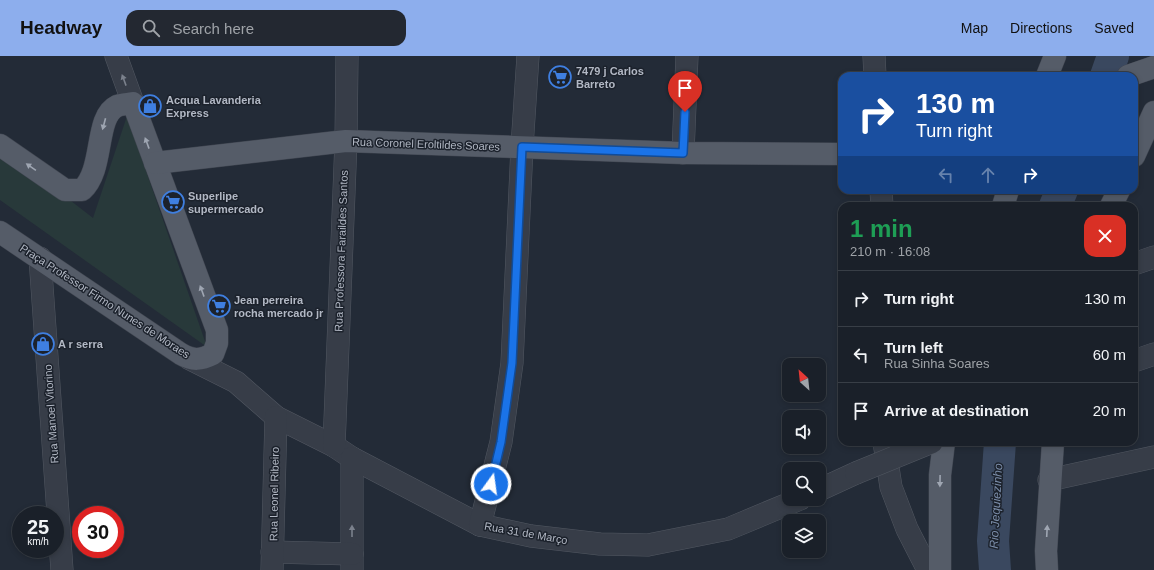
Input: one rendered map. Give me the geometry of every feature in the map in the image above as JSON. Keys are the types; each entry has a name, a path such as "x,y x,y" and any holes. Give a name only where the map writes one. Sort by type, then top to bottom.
{"main road":[{"path":"1049,72 1055,56"},
{"path":"0,145 65,190 82,190 93,176 105,118 117,106 133,103 217,330 215,349"},
{"path":"1138,147 1154,112"},
{"name":"Rua Coronel Eroltildes Soares","path":"154,163 346,141 683,153 838,154"},
{"name":"Praça Professor Firmo Nunes de Moraes","path":"0,232 190,359 202,359 215,349"},
{"path":"940,570 940,474 944,446"},
{"path":"1047,570 1046,551 1053,446"}],"street":[{"path":"116,56 133,103"},
{"name":"Rua Professora Faraildes Santos","path":"334,446 346,141 347,56"},
{"path":"480,525 501,442 512,363 522,147 528,56"},
{"path":"683,153 687,56"},
{"path":"874,56 875,72"},
{"path":"1138,263 1154,257"},
{"name":"Rua Manoel Vitorino","path":"40,258 62,570"},
{"path":"215,349 236,382"},
{"path":"1138,360 1154,354"},
{"path":"190,359 236,382"},
{"name":"Rua 31 de Março","path":"236,382 276,417 334,446 352,458 480,525 531,536 577,542 648,545 728,529 783,506"},
{"name":"Rua Leonel Ribeiro","path":"272,561 276,417"},
{"path":"885,446 891,487 907,529 928,570"},
{"path":"826,487 922,446"},
{"path":"1050,480 1154,457"},
{"path":"272,561 352,562 352,458"}],"shaded area":[{"path":"127,116 207,347 0,200 0,146 93,218"}],"waterway":[{"name":"Rio Jequiezinho","path":"1107,72 1113,56"},
{"name":"Rio Jequiezinho","path":"1057,202 1060,194"},
{"name":"Rio Jequiezinho","path":"995,570 993,541 1000,446"}],"place":[{"name":"7479 j Carlos Barreto","path":"560,77"},
{"name":"Acqua Lavanderia Express","path":"150,106"},
{"name":"Superlipe supermercado","path":"173,202"},
{"name":"Jean perreira rocha mercado jr","path":"219,306"},
{"name":"A r serra","path":"43,344"}],"route":[{"path":"491,484 501,442 512,363 522,147 683,153 685,112"}]}
